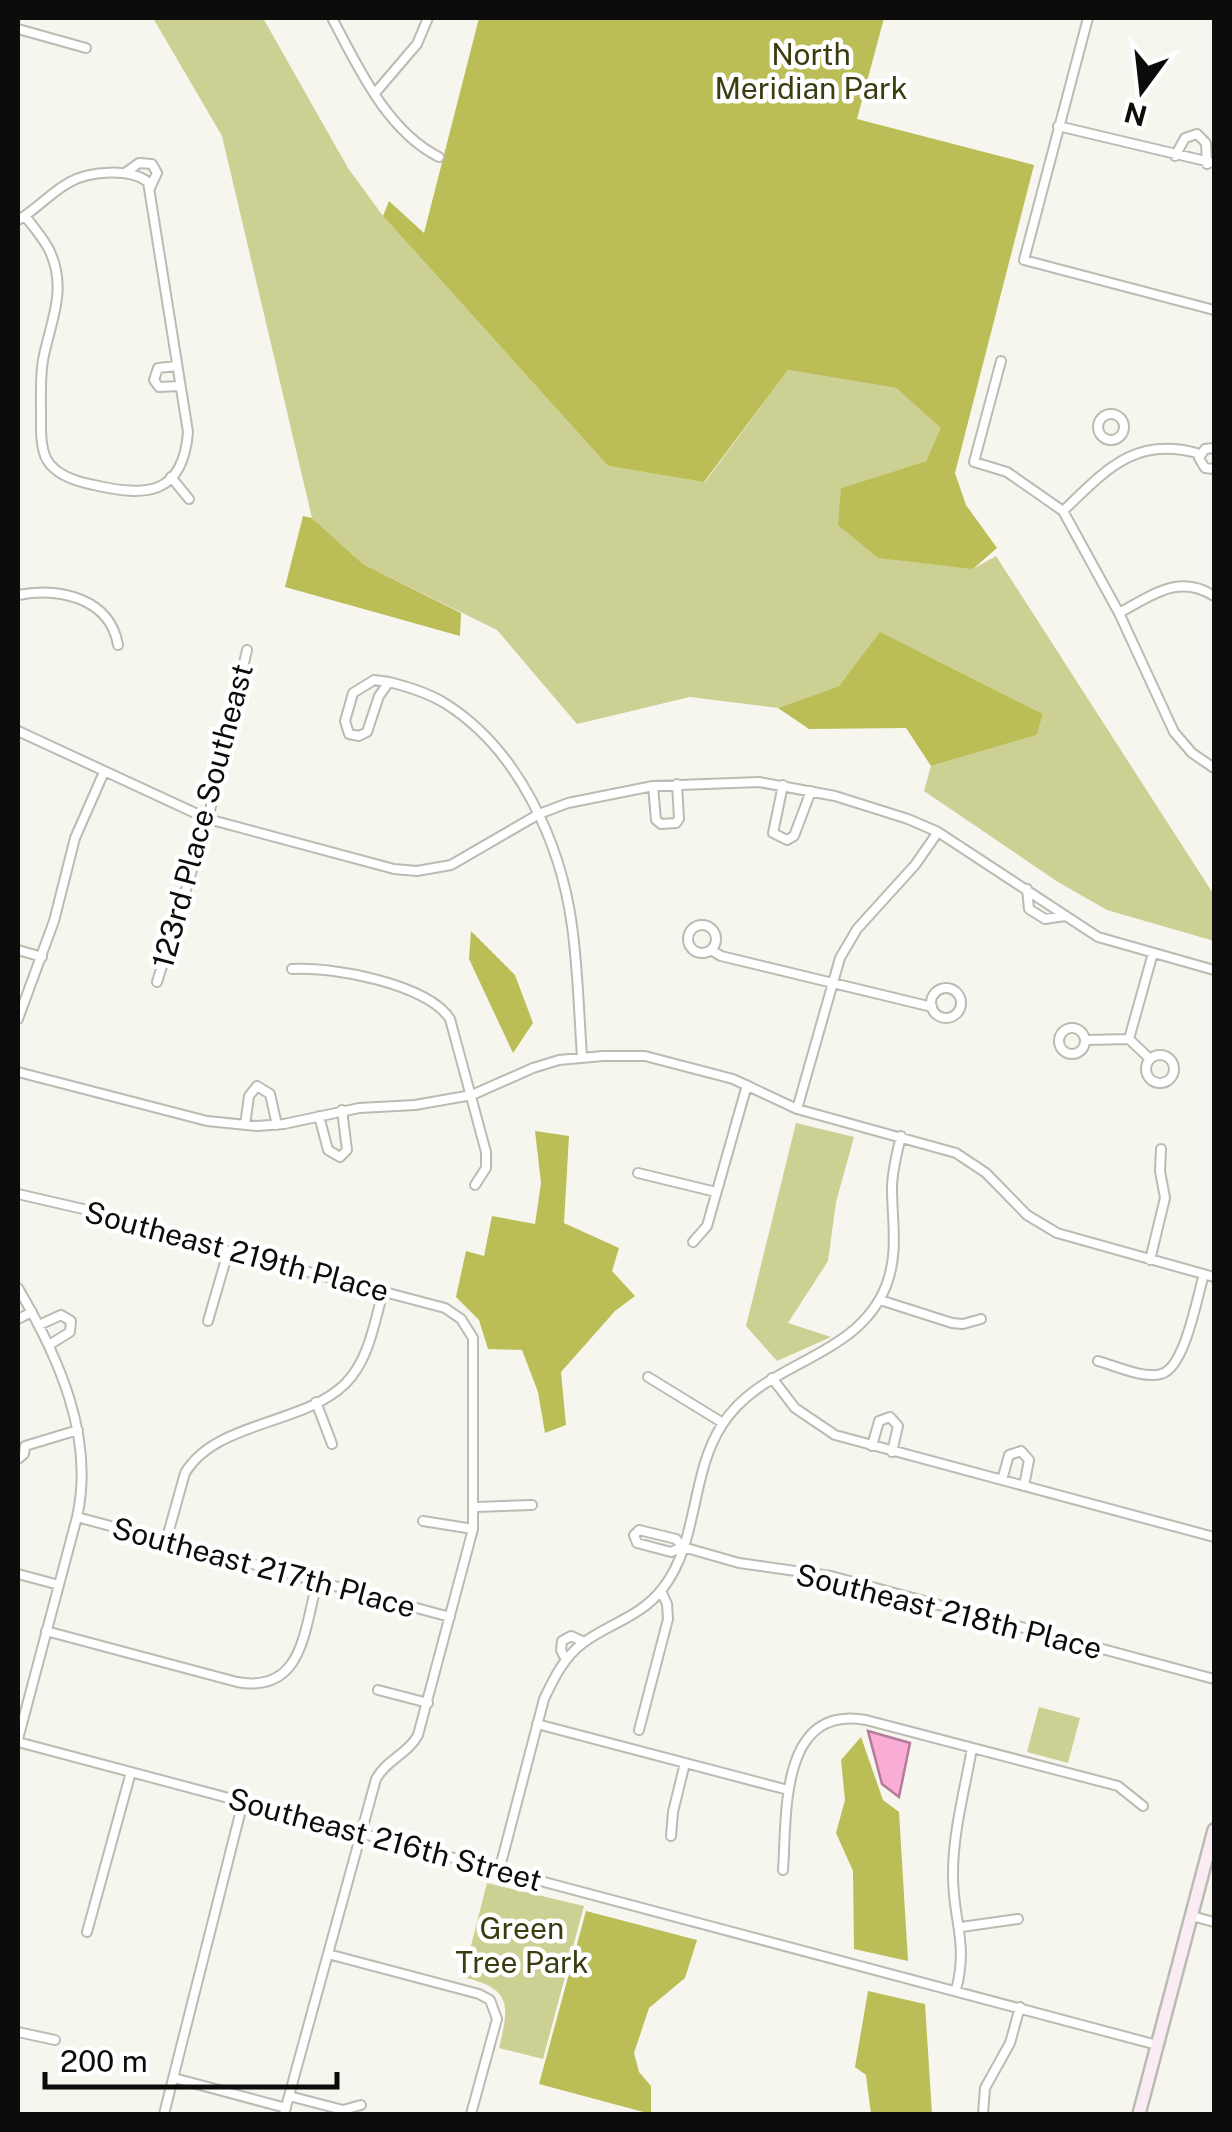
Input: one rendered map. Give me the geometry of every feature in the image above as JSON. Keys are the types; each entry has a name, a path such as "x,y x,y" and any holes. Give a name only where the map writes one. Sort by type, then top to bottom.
{"main road":[{"path":"1139,2114 1214,1830"}],"street":[{"path":"332,18 360,70 403,131 439,157"},
{"path":"376,92 417,44 428,18"},
{"path":"1088,18 1024,260 1214,310"},
{"path":"18,30 86,48"},
{"path":"1058,126 1175,156 1211,164 1206,143 1197,134 1186,138 1175,156"},
{"path":"125,173 138,162 152,164 157,173 150,188"},
{"path":"125,173 141,177 150,188 188,432 186,448 171,478 147,492 130,494 82,483 62,474 48,461 41,430 41,380 59,302 59,286 50,250 21,218 69,182 125,173"},
{"path":"1001,361 974,462 1007,472 1063,511 1119,613 1174,732 1192,753 1214,768"},
{"path":"177,366 158,368 154,380 159,387 180,386"},
{"path":"1117,439 1124,456"},
{"path":"1063,511 1124,456 1174,448 1200,454"},
{"path":"1214,448 1204,449 1200,454 1202,466 1214,470"},
{"path":"171,478 189,499"},
{"path":"1119,613 1168,586 1197,586 1214,596"},
{"path":"18,595 50,592 89,603 112,623 118,645"},
{"name":"123rd Place Southeast","path":"157,982 208,819 247,650"},
{"path":"389,682 379,696 367,732 349,734 345,721 353,692 374,680 389,682 417,690 450,706 506,762 539,814 557,862 570,915 582,1057"},
{"path":"18,732 208,819 394,869 452,865 539,814 568,803 653,786 730,781 812,790 938,832 1098,937 1214,970"},
{"path":"18,1019 42,957 74,838 104,772"},
{"path":"653,786 656,820 661,824 676,823 678,784"},
{"path":"783,785 773,834 788,840 794,836 812,790"},
{"path":"797,1109 840,958 857,929 915,865 938,832"},
{"path":"1027,890 1028,909 1046,919 1065,916"},
{"path":"18,950 42,957"},
{"path":"712,950 721,956 932,1007"},
{"path":"1129,1040 1153,953"},
{"path":"292,968 340,972 437,1003 450,1019 487,1160 475,1185"},
{"path":"1086,1040 1129,1040 1150,1059"},
{"path":"18,1072 207,1122 278,1125 342,1110 416,1104 472,1094 533,1068 582,1057 656,1058 746,1085 797,1109 956,1153 972,1162 1027,1215 1057,1233 1214,1276"},
{"path":"692,1242 707,1226 746,1085"},
{"path":"245,1125 248,1096 258,1086 270,1094 278,1125"},
{"path":"319,1116 328,1150 340,1157 347,1150 342,1110"},
{"path":"499,1870 544,1698 566,1660 584,1642 632,1617 661,1592 676,1567 706,1458 723,1423 750,1393 850,1336 880,1300 892,1266 892,1184 901,1136"},
{"path":"1150,1260 1165,1198 1161,1150"},
{"path":"638,1172 716,1192"},
{"name":"Southeast 219th Place","path":"18,1194 122,1218 149,1230 454,1314 468,1328 475,1352 476,1507"},
{"path":"208,1320 228,1252"},
{"path":"1098,1362 1153,1375 1168,1372 1181,1353 1204,1274"},
{"path":"18,1288 48,1344 78,1430 84,1481 78,1517 18,1740"},
{"path":"166,1541 185,1474 198,1455 316,1402 345,1384 362,1359 384,1292"},
{"path":"880,1300 952,1323 981,1319"},
{"path":"18,1319 32,1312"},
{"path":"39,1325 61,1315 71,1321 70,1332 48,1344"},
{"path":"648,1377 723,1423"},
{"path":"772,1378 794,1408 821,1428 892,1452 1214,1536"},
{"path":"316,1402 332,1444"},
{"path":"872,1446 879,1421 890,1418 898,1426 892,1452"},
{"path":"18,1459 24,1454 21,1443 78,1430"},
{"path":"1002,1480 1009,1455 1021,1451 1029,1460 1024,1486"},
{"path":"174,2078 285,2111 376,1780 389,1762 414,1743 428,1703 476,1507 532,1505"},
{"name":"Southeast 217th Place","path":"78,1517 450,1616"},
{"path":"423,1520 473,1529"},
{"path":"640,1530 676,1539 683,1547 672,1552 637,1542 634,1535 640,1530"},
{"name":"Southeast 218th Place","path":"683,1547 739,1563 832,1576 1214,1679"},
{"path":"18,1574 59,1585"},
{"path":"46,1631 252,1685 273,1681 287,1672 298,1654 317,1582"},
{"path":"639,1730 668,1619 661,1592"},
{"path":"566,1660 562,1640 572,1636 584,1642"},
{"path":"378,1690 428,1703"},
{"path":"783,1870 788,1790 800,1748 820,1727 840,1718 856,1718 1118,1786 1142,1806"},
{"path":"537,1724 788,1790"},
{"name":"Southeast 216th Street","path":"18,1740 1157,2045"},
{"path":"956,1990 963,1956 953,1867 972,1748"},
{"path":"671,1836 672,1812 684,1763"},
{"path":"87,1932 130,1772"},
{"path":"164,2114 243,1802"},
{"path":"1192,1916 1214,1922"},
{"path":"961,1926 1018,1920"},
{"path":"328,1954 490,2000 496,2008 495,2026 471,2114"},
{"path":"983,2114 986,2088 1010,2042 1020,2007"},
{"path":"18,2032 56,2040"},
{"path":"289,2096 343,2110 361,2105"}],"green space":[{"path":"153,18 263,18 348,168 383,216 608,466 705,482 788,370 896,388 942,428 926,461 841,488 973,569 996,556 1214,895 1214,941 1107,910 1058,882 924,791 931,766 1037,735 1043,714 881,633 839,686 778,708 690,697 577,724 497,630 363,564 312,518 222,136"},
{"name":"North Meridian Park","path":"479,18 884,18 857,119 1034,165 955,473 966,505 997,548 973,569 878,558 838,525 841,488 926,461 941,428 896,388 788,370 704,482 608,466 383,216 389,201 424,233"},
{"path":"303,516 312,518 363,564 461,613 460,636 285,587"},
{"path":"880,632 1043,714 1037,735 931,766 906,728 809,729 778,708 839,686"},
{"path":"471,931 515,975 533,1023 513,1053 469,959"},
{"path":"796,1123 854,1137 836,1202 828,1261 788,1323 831,1337 777,1361 746,1326"},
{"path":"535,1131 569,1136 564,1223 619,1248 612,1271 635,1296 615,1311 561,1372 566,1425 545,1433 538,1392 522,1350 488,1349 479,1320 456,1297 466,1251 484,1256 492,1216 535,1224 541,1183"},
{"path":"1039,1707 1080,1718 1068,1763 1027,1752"},
{"path":"861,1737 883,1800 899,1812 908,1961 854,1949 853,1871 836,1833 845,1800 841,1760"},
{"name":"Green Tree Park","path":"487,1883 584,1906 543,2059 499,2048 505,2020 503,2000 490,1987 463,1977"},
{"path":"586,1911 697,1940 685,1978 649,2008 634,2053 639,2072 651,2086 651,2114 539,2084"},
{"path":"868,1991 925,2004 932,2114 871,2114 866,2075 855,2067"}],"shaded area":[{"path":"868,1731 910,1743 899,1797 882,1784"}]}
